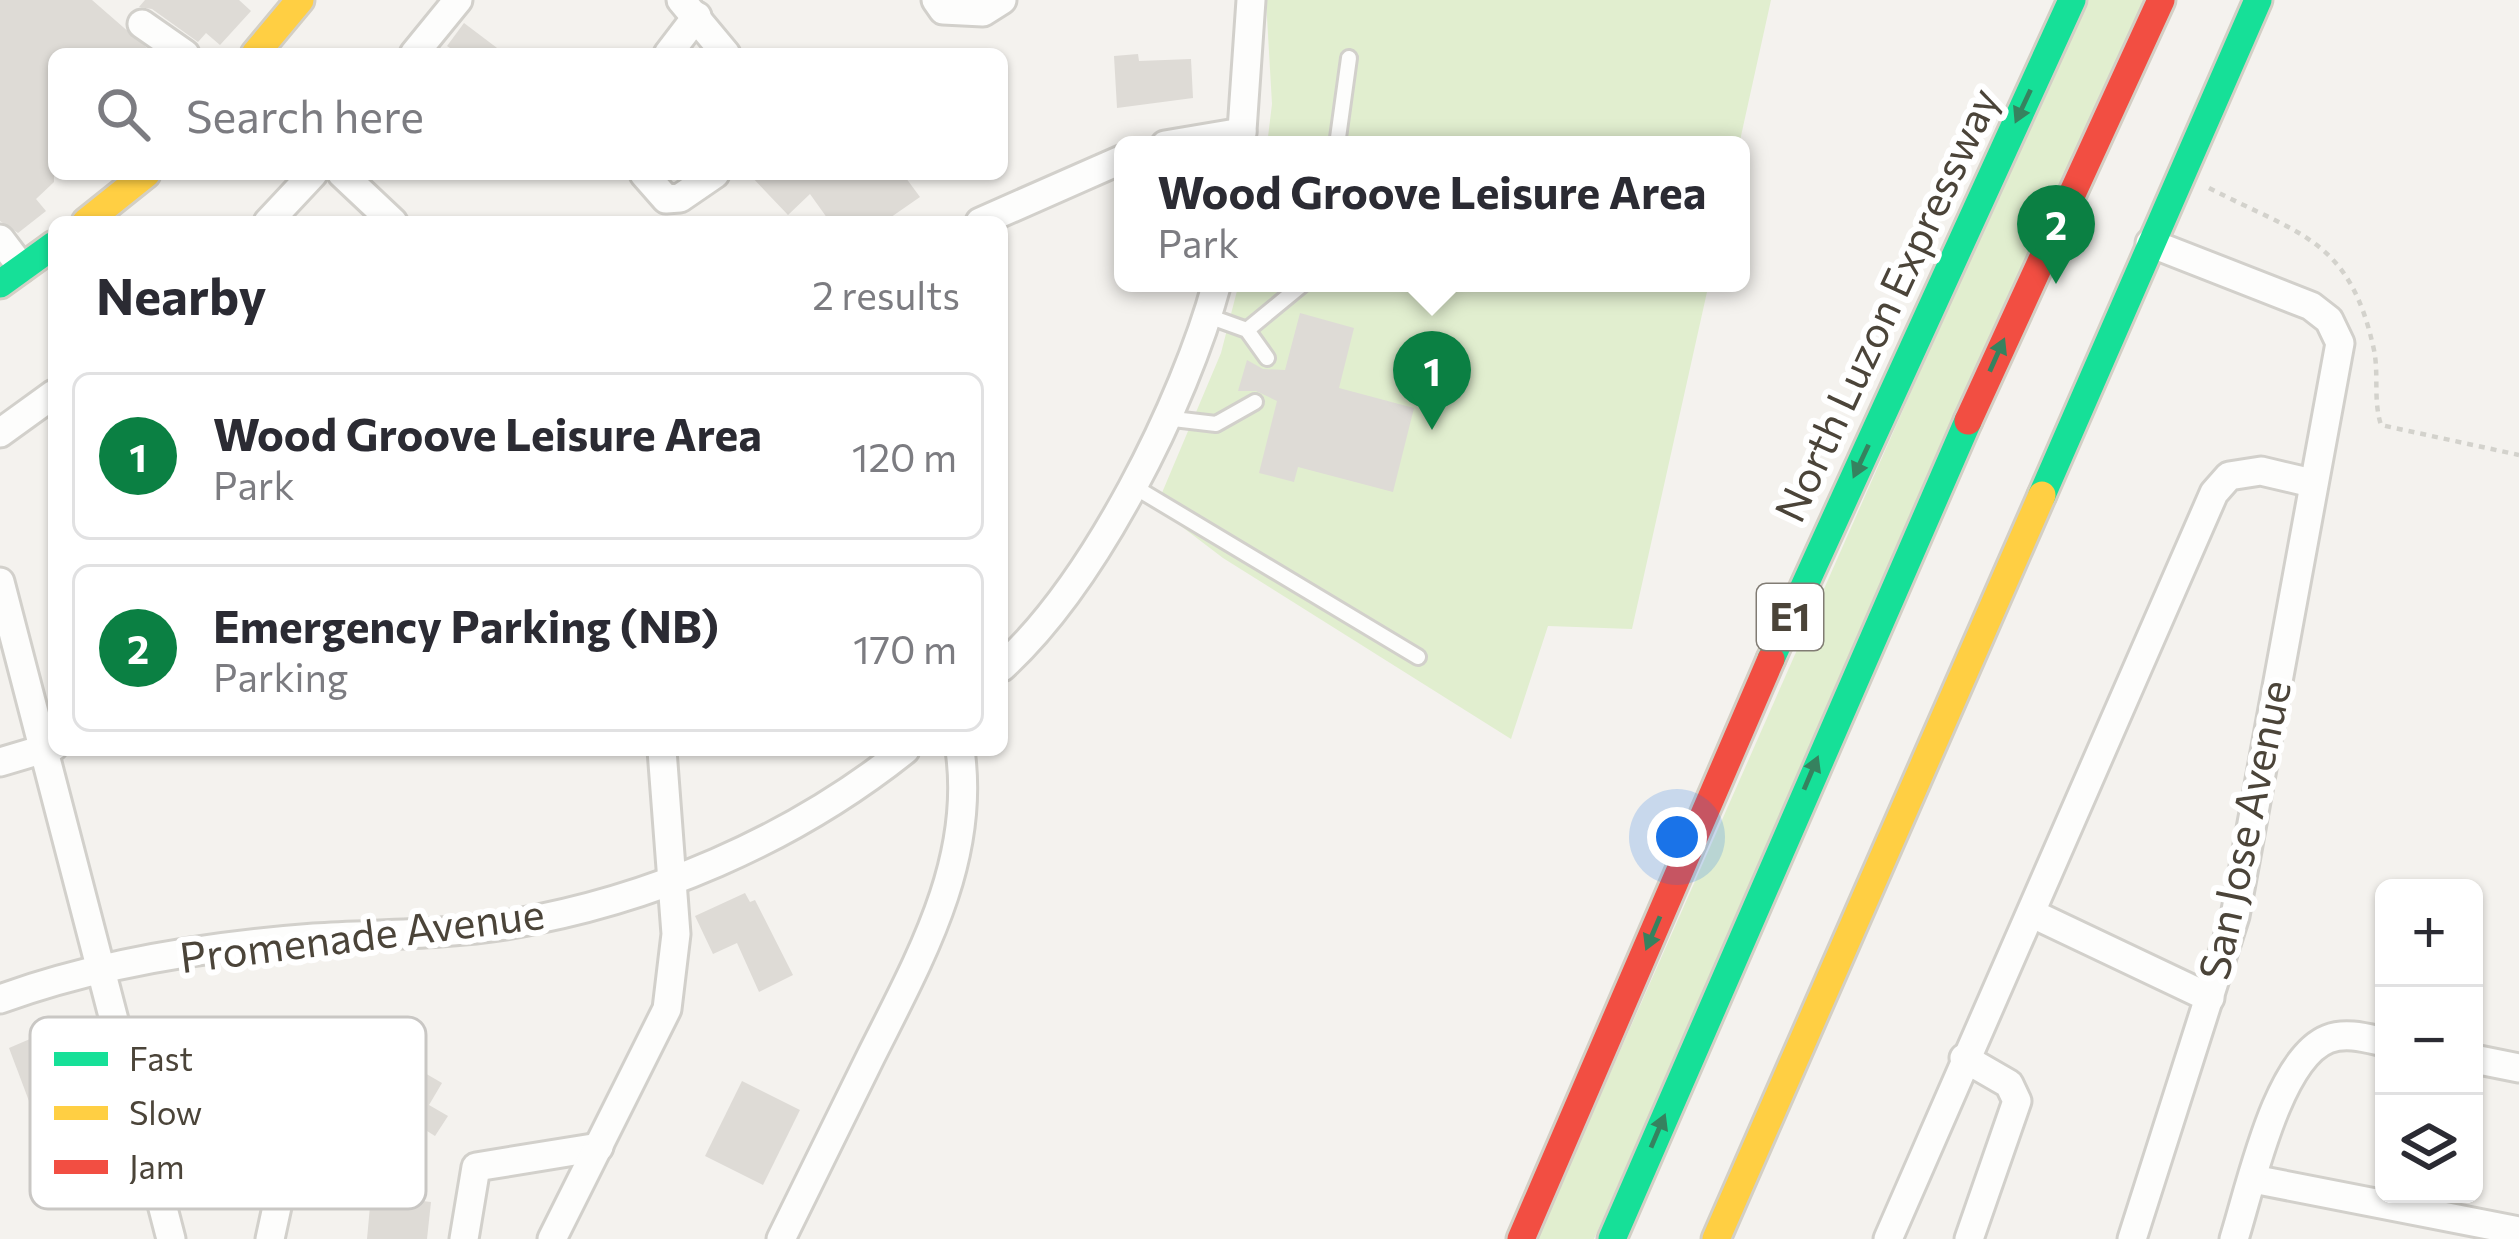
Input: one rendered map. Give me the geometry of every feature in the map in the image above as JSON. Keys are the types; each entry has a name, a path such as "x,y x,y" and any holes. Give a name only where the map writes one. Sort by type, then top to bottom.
{"main road":[{"path":"260,48 300,0"},
{"name":"North Luzon Expressway","path":"1522,1239 1761,681 2072,0"},
{"name":"E1","path":"1612,1239 1883,606 2161,0"},
{"path":"1716,1239 2258,0"},
{"path":"94,216 138,180"},
{"path":"11,276 48,249"}],"street":[{"path":"419,48 458,0"},
{"path":"936,0 943,10 962,15 1002,0"},
{"path":"1241,136 1251,0"},
{"path":"671,48 689,8 721,48"},
{"path":"142,24 176,48"},
{"path":"994,216 1114,163"},
{"path":"274,216 307,180"},
{"path":"348,180 387,216"},
{"path":"649,180 666,199 680,198 706,180"},
{"path":"0,239 11,276"},
{"name":"San Jose Avenue","path":"2132,1239 2235,916 2340,344 2329,320 2311,306 2150,243"},
{"path":"1008,660 1073,580 1133,486 1215,292"},
{"path":"0,433 48,398"},
{"path":"1888,1239 2214,493 2229,476 2261,471 2312,483"},
{"path":"0,582 48,747 0,762"},
{"path":"50,756 114,1017"},
{"path":"552,1239 668,1009 675,973 662,756"},
{"name":"Promenade Avenue","path":"0,999 102,971 249,944 502,926 672,882 825,806 896,756"},
{"path":"781,1239 934,928 953,872 964,776 961,756"},
{"path":"2033,914 2210,998"},
{"path":"2234,1239 2288,1078 2324,1032 2375,1040"},
{"path":"1964,1058 2009,1084 2017,1101 1969,1239"},
{"path":"2483,1061 2519,1068"},
{"path":"464,1239 476,1168 599,1147"},
{"path":"2253,1179 2519,1232"},
{"path":"164,1209 171,1239"},
{"path":"270,1239 277,1209"}],"lane":[{"path":"1338,136 1349,58"},
{"path":"1246,331 1293,292"},
{"path":"1208,316 1246,331 1267,358"},
{"path":"1165,418 1216,424 1255,402"},
{"path":"1133,486 1418,657"}],"green space":[{"path":"1266,0 1771,0 1741,136 1268,136 1272,104"},
{"path":"2084,0 2144,0 1594,1239 1537,1239"},
{"path":"1237,292 1707,292 1632,629 1548,626 1511,739 1223,558 1156,507 1221,353"}],"building":[{"path":"0,0 92,0 147,48 48,48 48,180 54,182 36,199 46,211 18,233 0,221"},
{"path":"145,0 239,0 251,11 220,45 206,33 198,42 152,9 139,7"},
{"path":"464,23 497,48 450,48"},
{"path":"1138,54 1139,61 1191,59 1193,98 1117,108 1114,56"},
{"path":"755,180 907,180 920,197 893,216 826,216 810,194 788,215"},
{"path":"1300,313 1354,328 1339,388 1414,408 1393,492 1298,467 1294,482 1259,473 1277,401 1256,391 1238,391 1247,360 1263,369 1285,370"},
{"path":"745,893 750,902 755,900 793,975 759,992 737,943 713,954 695,916"},
{"path":"30,1039 30,1104 9,1048"},
{"path":"426,1074 442,1083 429,1105 448,1116 435,1136 426,1130"},
{"path":"742,1081 800,1110 763,1185 705,1156"},
{"path":"426,1201 431,1202 427,1239 367,1239 370,1209 426,1209"}],"traffic: fast":[{"path":"1771,659 2072,0"},
{"path":"2042,495 2258,0"},
{"path":"0,284 48,249"},
{"path":"1612,1239 1968,421"}],"traffic: slow":[{"path":"260,48 300,0"},
{"path":"94,216 138,180"},
{"path":"1716,1239 2042,495"}],"traffic: jam":[{"path":"1968,421 2161,0"},
{"path":"1521,1239 1771,659"}],"place":[{"name":"Emergency Parking (NB)","path":"2056,284"},
{"name":"Wood Groove Leisure Area","path":"1432,430"}]}
